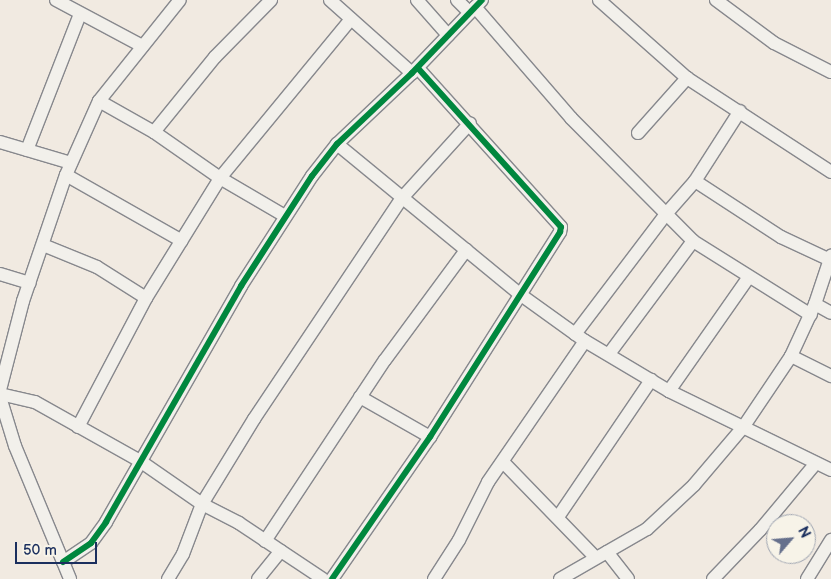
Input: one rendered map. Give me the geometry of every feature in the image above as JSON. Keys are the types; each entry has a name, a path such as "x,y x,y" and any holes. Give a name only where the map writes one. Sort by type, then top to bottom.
{"street":[{"path":"56,0 142,46"},
{"path":"0,390 30,284 68,169 99,101 180,0"},
{"path":"154,132 215,56 271,0"},
{"path":"330,0 415,71 470,123 561,227 521,295 430,437 332,579"},
{"path":"417,0 448,34"},
{"path":"457,0 475,6 571,118 693,241 748,278 813,310 831,313"},
{"path":"599,0 687,78 831,172"},
{"path":"723,2 774,43 831,72"},
{"path":"63,562 91,543 285,216 337,144 415,71 475,6"},
{"path":"27,150 80,14"},
{"path":"78,428 146,298 220,178 351,19"},
{"path":"638,134 687,78"},
{"path":"99,101 154,132 220,178 285,216"},
{"path":"434,579 459,540 488,482 504,463 580,338 666,214 695,181 740,111"},
{"path":"168,579 183,554 202,504 254,419 402,198 470,123"},
{"path":"0,142 27,150 68,169 182,241"},
{"path":"337,144 521,295 580,338 669,391 831,470"},
{"path":"560,579 595,557 647,529 664,515 744,426 791,356 813,310 830,258 781,237 695,181"},
{"path":"609,354 693,241"},
{"path":"43,245 97,267 146,298"},
{"path":"265,541 360,397 466,250"},
{"path":"0,274 30,284"},
{"path":"669,391 748,278"},
{"path":"791,356 831,376"},
{"path":"558,517 652,380"},
{"path":"70,579 15,446 0,396 35,402 78,428 140,461 202,504 265,541 323,579"},
{"path":"360,397 430,437"},
{"path":"504,463 595,557"},
{"path":"712,579 760,530 816,464"},
{"path":"807,579 831,540"},
{"path":"258,579 281,551"},
{"path":"607,552 628,579"}],"cycle path":[{"path":"63,562 91,543 106,522 241,286 312,176 337,144 412,73 482,0"},
{"path":"332,579 430,437 560,232 561,227 418,68"}]}
